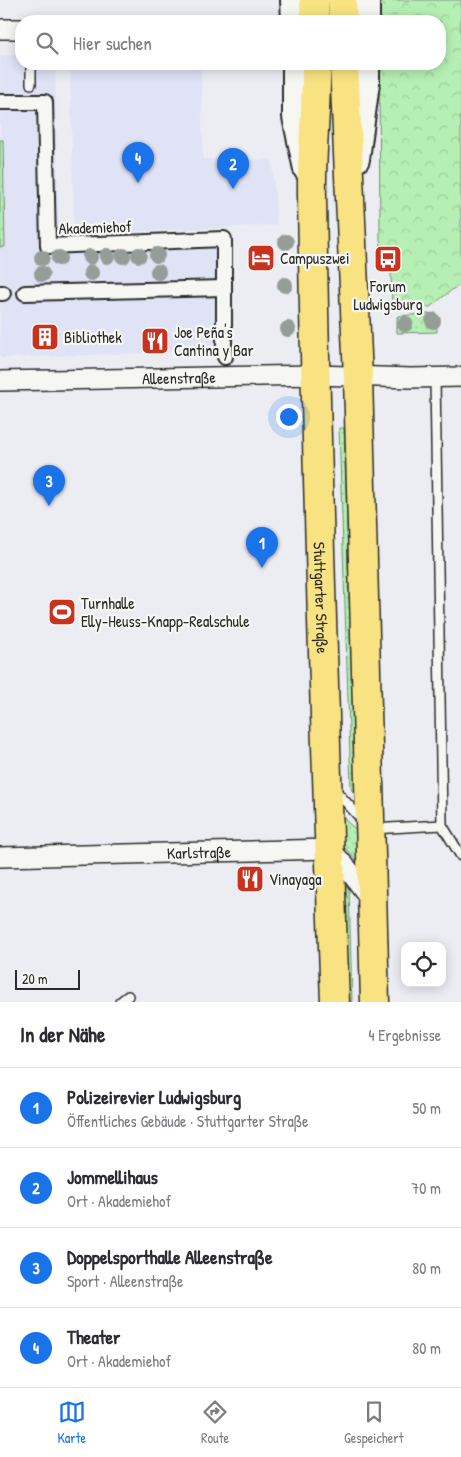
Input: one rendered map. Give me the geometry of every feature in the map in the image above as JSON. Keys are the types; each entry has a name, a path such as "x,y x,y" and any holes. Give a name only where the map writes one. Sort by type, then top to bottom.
{"main road":[{"path":"294,0 295,15"},
{"path":"314,0 314,15"},
{"path":"342,0 343,15"},
{"path":"366,0 366,15"},
{"name":"Stuttgarter Straße","path":"296,70 296,117 312,192"},
{"name":"Stuttgarter Straße","path":"316,70 312,192 326,779 336,1002"},
{"path":"344,70 358,377 375,1002"},
{"path":"350,194 366,83 366,70"}],"street":[{"path":"0,29 15,29"},
{"name":"Akademiehof","path":"0,102 45,102 48,246 224,239 225,357"},
{"path":"25,293 224,288"},
{"name":"Alleenstraße","path":"0,381 316,375 461,377"},
{"path":"330,849 372,901"},
{"name":"Karlstraße","path":"0,857 330,849"}],"lane":[{"path":"31,70 32,84"},
{"path":"435,378 442,825 461,856"},
{"path":"326,779 345,803 370,829 442,825"}],"shaded area":[{"path":"0,55 15,55 15,70 55,70 59,236 230,232 233,350 0,358"},
{"path":"70,70 201,70 203,159 272,160 277,225 74,234"}],"green space":[{"path":"378,0 461,0 461,285 430,307 392,308 391,269 393,268 393,248 381,247 380,238 379,70 446,70 446,15 379,15"},
{"path":"0,140 3,140 5,247 0,247"},
{"path":"436,313 437,332 397,333 398,316"},
{"path":"339,428 344,428 355,792 352,791 351,787"},
{"path":"341,813 348,823 357,830 358,862 342,845"},
{"path":"345,886 349,888 352,1002 347,1002"}],"place":[{"name":"Theater","path":"138,183"},
{"name":"Jommellihaus","path":"233,189"},
{"name":"Campuszwei","path":"261,258"},
{"name":"Forum Ludwigsburg","path":"388,259"},
{"name":"Bibliothek","path":"45,337"},
{"name":"Joe Peña's Cantina y Bar","path":"155,341"},
{"name":"Doppelsporthalle Alleenstraße","path":"49,506"},
{"name":"Polizeirevier Ludwigsburg","path":"262,568"},
{"name":"Turnhalle Elly-Heuss-Knapp-Realschule","path":"62,612"},
{"name":"Vinayaga","path":"250,879"}]}
